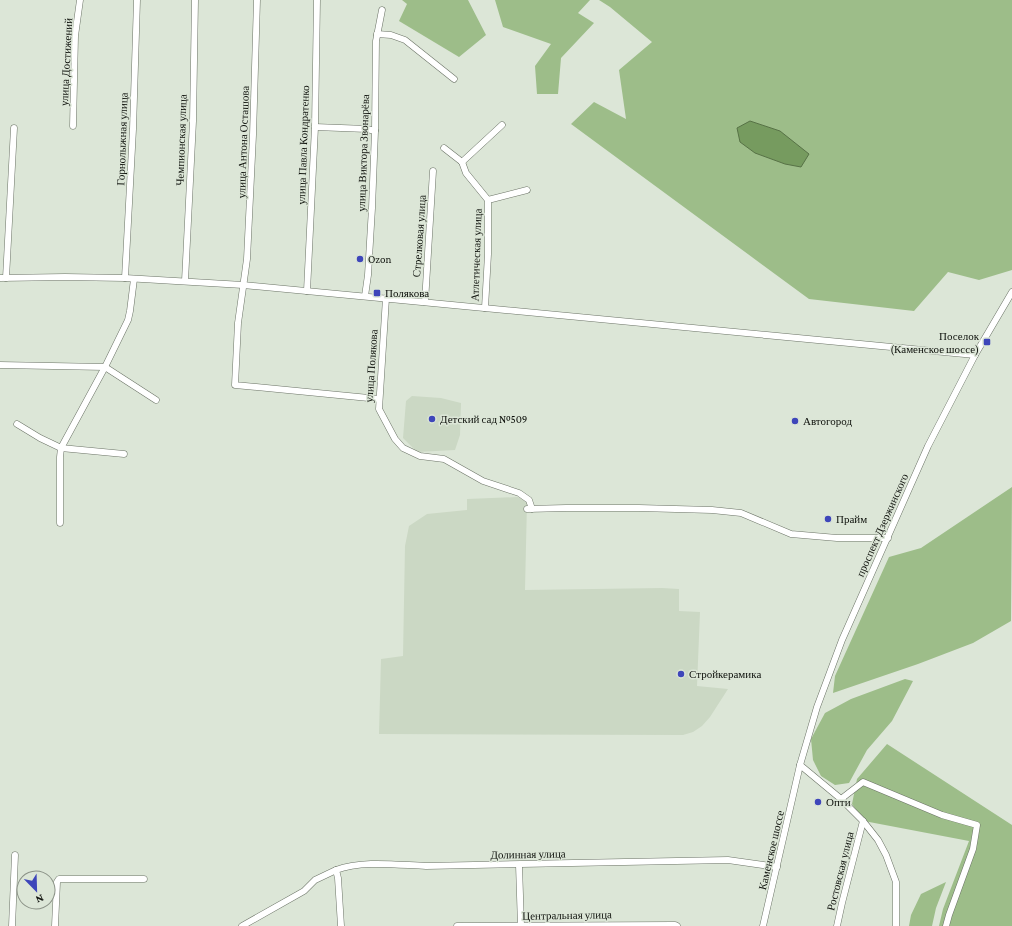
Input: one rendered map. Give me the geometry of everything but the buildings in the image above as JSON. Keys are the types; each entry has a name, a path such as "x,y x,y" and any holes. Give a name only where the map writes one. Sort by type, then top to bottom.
{"street":[{"name":"улица Достижений","path":"73,126 75,36 80,0"},
{"name":"Горнолыжная улица","path":"125,278 133,129 137,0"},
{"name":"Чемпионская улица","path":"185,281 193,121 195,0"},
{"name":"улица Антона Осташова","path":"257,0 253,135 247,258 238,323 235,384 379,399"},
{"name":"улица Павла Кондратенко","path":"308,291 315,127 317,0"},
{"name":"улица Виктора Звонарёва","path":"364,296 368,275 375,131 376,41 382,10"},
{"path":"377,34 391,35 405,40 454,79"},
{"path":"444,148 462,162 502,124"},
{"path":"315,127 367,129 375,131"},
{"path":"14,128 3,278 125,278 243,285 975,355"},
{"name":"Атлетическая улица","path":"462,162 466,173 488,200 488,254 485,308"},
{"name":"Стрелковая улица","path":"424,302 433,171"},
{"path":"488,200 528,190"},
{"path":"60,523 61,448 105,367 129,316 134,279"},
{"name":"проспект Дзержинского","path":"798,778 800,765 817,707 842,640 928,446 975,355 1012,292"},
{"name":"улица Полякова","path":"386,298 379,409 395,439 403,448 420,456 444,459 483,481 519,493 529,500 530,509 639,508 712,510 741,513 791,534 837,538 888,538"},
{"path":"0,365 105,367 156,400"},
{"path":"17,424 40,438 61,448 124,454"},
{"path":"800,765 841,799 863,821 878,840 886,855 896,882 896,926"},
{"name":"Каменское шоссе","path":"763,926 798,778"},
{"path":"841,799 863,782 942,815 977,825 973,849 946,926"},
{"name":"Ростовская улица","path":"837,926 863,821"},
{"path":"12,926 15,855"},
{"name":"Долинная улица","path":"242,926 304,891 315,880 343,867 390,864 426,866 518,865 728,860 777,867"},
{"path":"518,865 521,926"},
{"path":"336,870 338,878 341,926"},
{"path":"55,926 56,882 59,879 144,879"},
{"name":"Центральная улица","path":"457,926 677,926"}],"shaded area":[{"path":"402,0 468,0 486,35 459,57 399,21 407,4"},
{"path":"495,0 590,0 578,13 594,23 561,58 558,94 537,94 535,66 551,44 503,27"},
{"path":"599,0 1012,0 1012,270 979,280 948,272 914,311 809,299 571,124 594,102 626,119 619,70 652,42 610,7"},
{"path":"750,121 780,131 809,154 801,167 785,164 755,153 740,142 737,128"},
{"name":"Детский сад №509","path":"412,396 441,398 461,403 460,435 455,450 417,452 403,438 406,401"},
{"path":"1012,487 1011,621 973,643 918,664 833,693 835,676 889,557 921,548"},
{"path":"518,497 527,502 525,590 679,589 679,611 700,612 697,686 728,689 710,717 702,726 693,732 683,735 379,734 381,659 403,656 405,546 409,526 427,514 467,510 467,499"},
{"path":"905,679 913,681 892,721 867,750 849,783 835,785 821,776 813,760 811,739 825,713 851,699"},
{"path":"887,744 1012,825 1012,926 939,926 943,909 969,841 864,821 852,804 857,779"},
{"path":"946,882 936,908 932,926 909,926 911,915 921,894"}],"place":[{"name":"Ozon","path":"360,259"},
{"name":"Полякова","path":"377,293"},
{"name":"Поселок (Каменское шоссе)","path":"987,342"},
{"name":"Детский сад №509","path":"432,419"},
{"name":"Автогород","path":"795,421"},
{"name":"Прайм","path":"828,519"},
{"name":"Стройкерамика","path":"681,674"},
{"name":"Опти","path":"818,802"}]}
